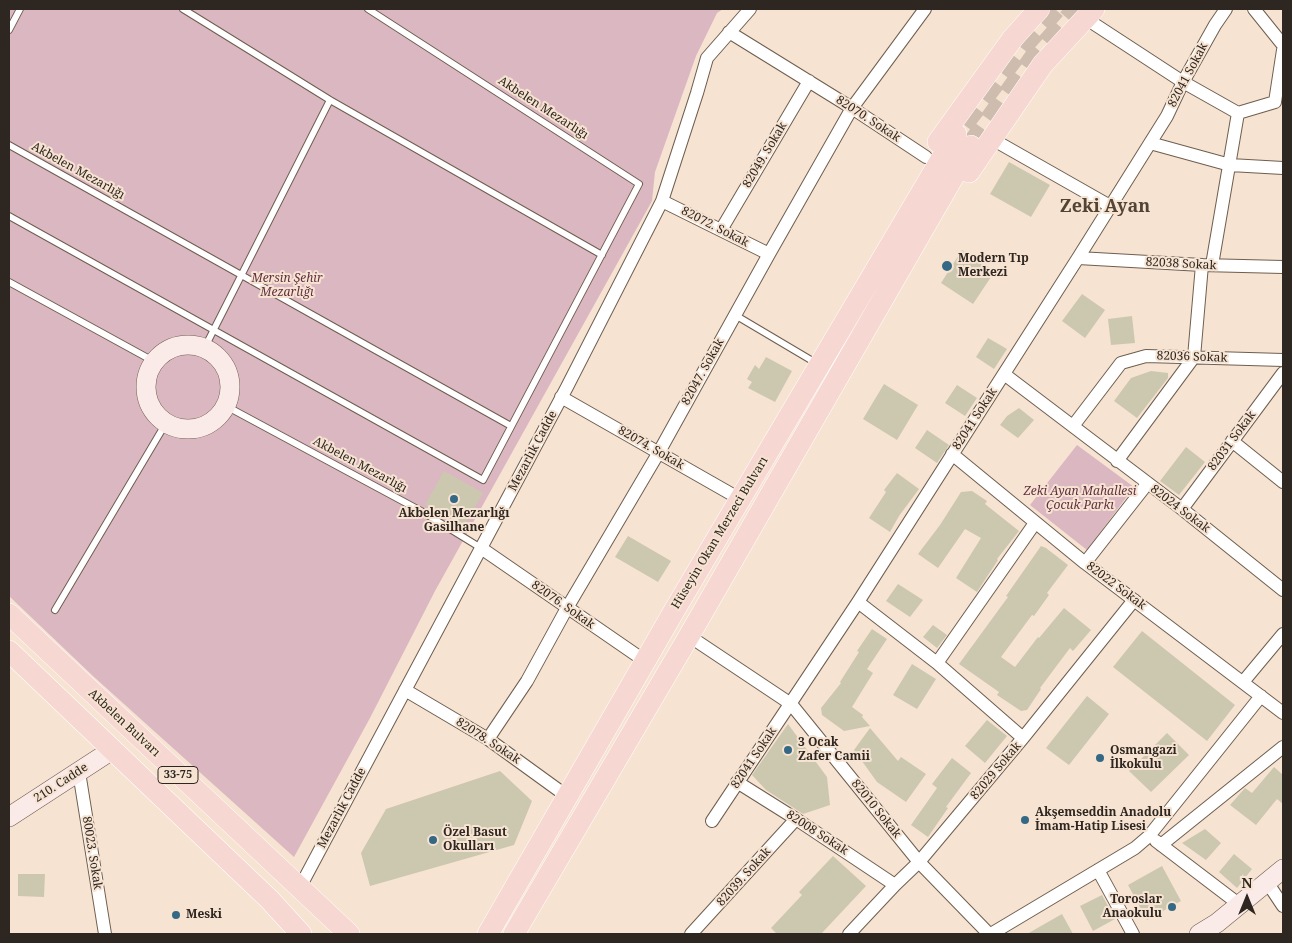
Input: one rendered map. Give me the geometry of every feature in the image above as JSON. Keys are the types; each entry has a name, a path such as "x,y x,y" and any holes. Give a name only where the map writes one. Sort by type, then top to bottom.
{"main road":[{"path":"1039,9 1013,38 926,157 929,199 962,182 1044,64 1089,13"},
{"name":"Hüseyin Okan Merzeci Bulvarı","path":"514,934 689,636 963,140"},
{"name":"Hüseyin Okan Merzeci Bulvarı","path":"488,934 645,661 819,365 929,199"},
{"name":"Akbelen Bulvarı","path":"9,614 349,934"},
{"name":"33-75","path":"9,651 270,900 301,934"}],"street":[{"name":"Mezarlık Cadde","path":"299,889 561,397 662,201 707,58 750,9"},
{"name":"82047. Sokak","path":"488,739 527,681 567,608 659,452 852,108 925,9"},
{"name":"82041 Sokak","path":"712,821 858,602 1078,258 1167,116 1182,82 1226,9"},
{"path":"1254,9 1283,45"},
{"path":"1089,13 1182,82 1238,113 1275,102 1283,50"},
{"name":"82070. Sokak","path":"729,32 852,108 926,157"},
{"name":"82049. Sokak","path":"721,230 809,81"},
{"path":"1117,461 1194,358 1207,265 1230,165 1238,113"},
{"path":"992,139 1110,206"},
{"path":"1150,143 1230,165 1283,168"},
{"name":"82072. Sokak","path":"662,201 769,254"},
{"name":"82038 Sokak","path":"1078,258 1283,267"},
{"path":"191,346 204,349 216,356 227,373 230,392 226,406 218,417 206,425 193,429 179,428 166,423 156,414 148,402 146,388 148,374 155,362 165,353 177,347 191,346"},
{"name":"82036 Sokak","path":"1073,426 1121,363 1146,356 1283,360"},
{"name":"82031 Sokak","path":"1182,509 1283,373"},
{"name":"82024 Sokak","path":"1004,374 1182,509 1283,590"},
{"name":"82074. Sokak","path":"561,397 740,499"},
{"path":"1232,441 1283,482"},
{"name":"82022 Sokak","path":"952,454 1085,563 1283,713"},
{"path":"1085,563 1147,484"},
{"path":"938,663 1035,523"},
{"name":"82076. Sokak","path":"481,548 645,661"},
{"name":"82029 Sokak","path":"849,934 919,862 1023,738 1134,600"},
{"path":"858,602 938,663 1023,738"},
{"path":"1242,682 1283,634"},
{"name":"82010 Sokak","path":"689,636 791,704 919,862 990,934"},
{"name":"82078. Sokak","path":"405,690 488,739 568,797"},
{"path":"990,934 1135,848 1149,836 1261,696"},
{"path":"1161,845 1283,747"},
{"name":"210. Cadde","path":"9,817 112,750"},
{"name":"80023. Sokak","path":"79,772 105,934"},
{"name":"82008 Sokak","path":"737,782 895,885"},
{"name":"82039. Sokak","path":"691,934 796,819"},
{"path":"1149,836 1240,905"},
{"path":"1199,934 1221,928 1240,905 1283,869"},
{"path":"1098,870 1133,934"},
{"path":"1267,882 1283,906"}],"lane":[{"path":"9,30 20,9"},
{"path":"183,9 330,100 602,254"},
{"name":"Akbelen Mezarlığı","path":"9,216 482,480 640,184 368,9"},
{"path":"204,349 330,100"},
{"name":"Akbelen Mezarlığı","path":"9,145 511,426"},
{"path":"9,282 155,362"},
{"path":"735,314 819,365"},
{"name":"Akbelen Mezarlığı","path":"226,406 421,511 481,548"},
{"path":"55,610 166,423"}],"green space":[{"name":"Mersin Şehir Mezarlığı","path":"9,9 723,9 717,13 696,56 655,172 652,201 435,591 370,718 294,857 94,677 9,596"},
{"name":"Zeki Ayan Mahallesi Çocuk Parkı","path":"1077,445 1134,487 1087,550 1030,505"}],"building":[{"path":"1009,162 1050,185 1031,217 990,194"},
{"path":"962,250 995,271 973,304 941,283"},
{"path":"1082,294 1105,310 1085,338 1062,321"},
{"path":"1132,316 1135,343 1111,345 1108,319"},
{"path":"988,338 1007,349 994,369 976,357"},
{"path":"766,357 792,371 775,402 748,388 752,382 747,379 755,365 759,369"},
{"path":"1151,371 1168,373 1168,378 1137,418 1114,401 1131,378"},
{"path":"884,384 918,405 897,440 863,419"},
{"path":"957,385 977,398 965,416 945,403"},
{"path":"1019,408 1034,420 1018,438 1000,425 1007,416"},
{"path":"927,430 949,445 937,463 915,448"},
{"path":"1186,447 1205,462 1179,495 1160,481"},
{"name":"Akbelen Mezarlığı Gasilhane","path":"444,471 483,493 464,526 425,505"},
{"path":"897,473 919,489 890,532 869,518 886,492 884,490"},
{"path":"972,491 987,501 985,504 1019,531 997,559 977,592 956,578 981,538 965,529 938,568 918,554 940,525 961,492"},
{"path":"628,536 671,561 658,582 615,557"},
{"path":"1041,546 1068,565 1047,593 1049,595 1034,616 1032,615 1001,657 1015,667 1064,608 1091,630 1073,651 1070,648 1040,688 1027,710 1021,711 997,695 999,692 959,664 1008,597 1006,596"},
{"path":"898,584 923,600 910,617 886,601"},
{"path":"933,625 947,635 937,648 923,637"},
{"path":"872,629 887,639 867,669 873,673 852,707 863,715 862,717 870,726 844,731 822,715 821,708 841,683 859,652 857,651"},
{"path":"1142,631 1235,705 1207,741 1113,667"},
{"path":"912,664 936,679 917,709 893,695"},
{"path":"1087,696 1109,714 1069,765 1046,748"},
{"path":"987,720 1007,736 985,763 965,746"},
{"name":"3 Ocak Zafer Camii","path":"788,724 827,777 830,805 803,814 766,790 752,775"},
{"path":"870,728 898,761 901,757 926,774 906,802 877,782 854,750"},
{"path":"1167,733 1189,755 1151,792 1129,771"},
{"path":"952,758 971,773 946,807 948,808 928,837 911,825 937,788 932,784"},
{"path":"1274,767 1283,775 1283,804 1277,799 1256,825 1230,805 1245,788 1252,793"},
{"path":"500,771 532,801 514,845 370,886 361,853 386,809"},
{"path":"1205,829 1221,843 1206,860 1182,843"},
{"path":"1234,854 1252,869 1237,888 1219,872"},
{"path":"833,856 866,886 821,934 777,934 771,928 802,895 799,892"},
{"path":"1162,866 1181,901 1147,920 1128,885"},
{"path":"18,874 45,874 44,897 18,896"},
{"path":"1102,895 1115,919 1093,931 1080,906"},
{"path":"1062,914 1073,934 1027,934"}],"tunnel":[{"path":"963,124 1024,44 1055,9"},
{"path":"971,146 1035,57 1077,9"}],"place":[{"name":"Modern Tıp Merkezi","path":"947,266"},
{"name":"Akbelen Mezarlığı Gasilhane","path":"454,499"},
{"name":"3 Ocak Zafer Camii","path":"788,750"},
{"name":"Osmangazi İlkokulu","path":"1100,758"},
{"name":"Akşemseddin Anadolu İmam-Hatip Lisesi","path":"1025,820"},
{"name":"Özel Basut Okulları","path":"433,840"},
{"name":"Toroslar Anaokulu","path":"1172,907"},
{"name":"Meski","path":"176,915"}],"district":[{"name":"Zeki Ayan","path":"1105,207"}]}
